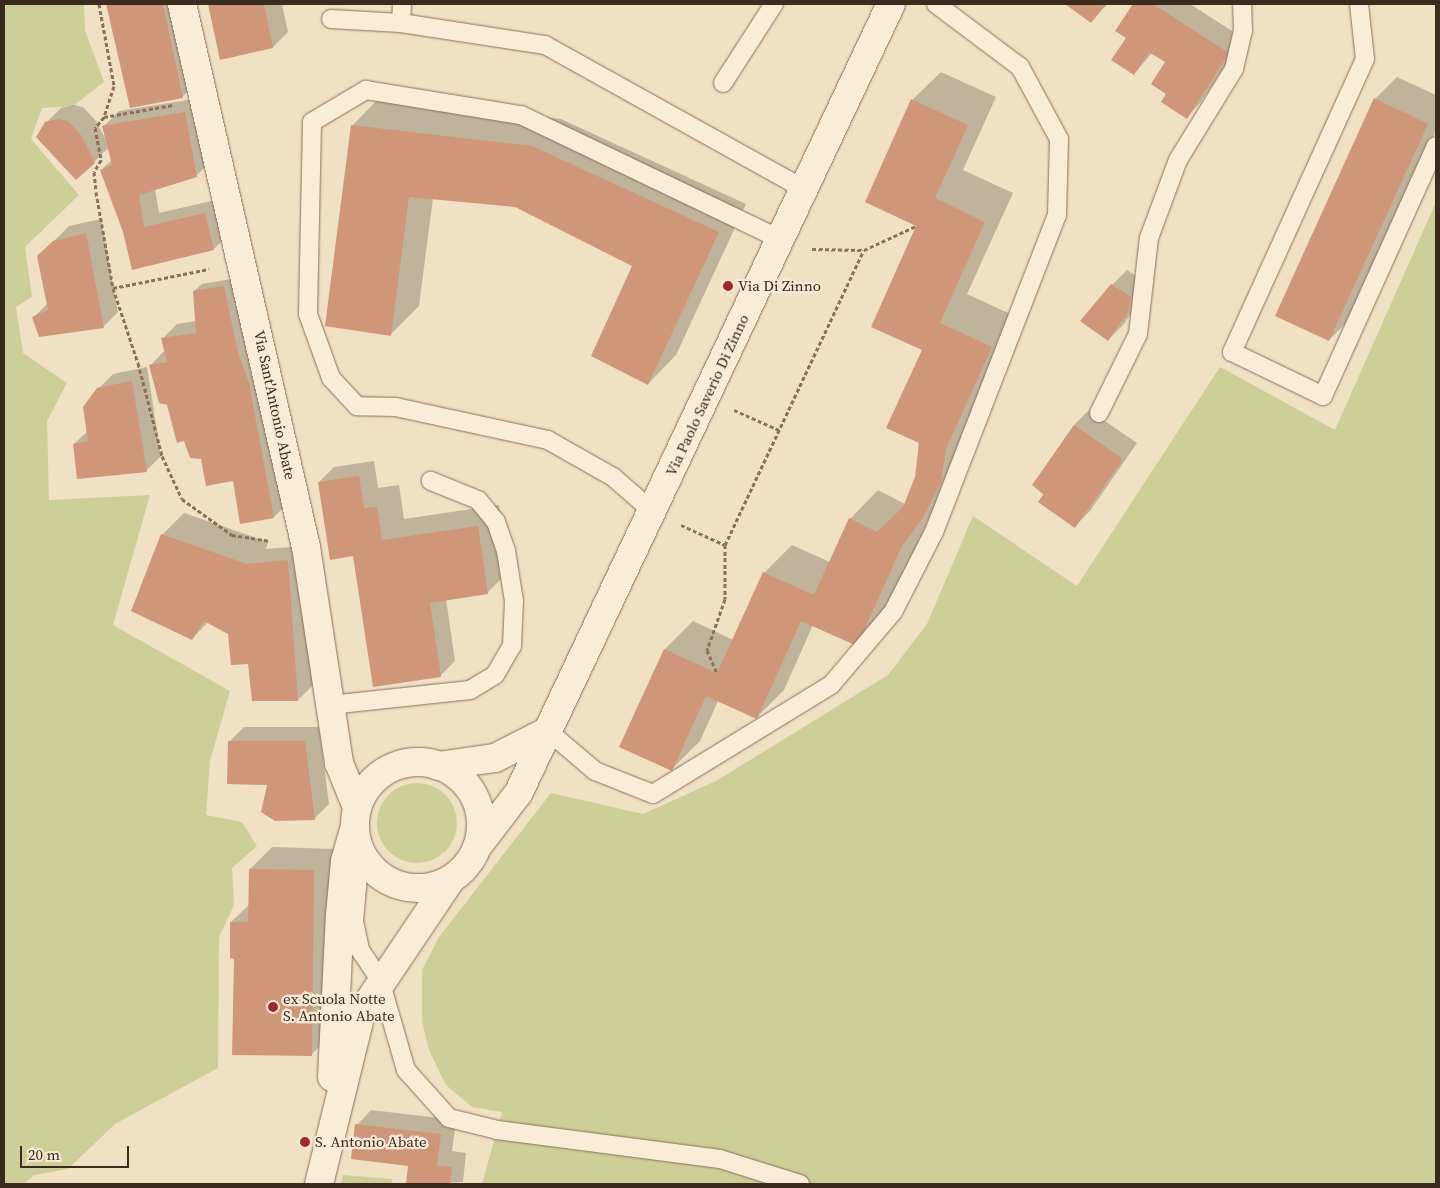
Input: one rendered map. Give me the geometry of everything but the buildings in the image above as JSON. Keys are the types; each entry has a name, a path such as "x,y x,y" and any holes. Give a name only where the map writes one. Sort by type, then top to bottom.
{"street":[{"name":"Via Sant'Antonio Abate","path":"182,4 244,262 306,547 339,763 357,830"},
{"name":"Via Paolo Saverio Di Zinno","path":"478,847 520,792 891,4"},
{"path":"438,766 495,758 548,731"},
{"path":"319,1184 361,1012 380,980 451,880 467,865 478,847 481,822 475,798 460,778 438,766 418,762 405,764 380,774 366,789 357,830 345,861 340,915 329,1143"},
{"path":"357,830 376,873 400,887 426,888 451,880"}],"lane":[{"path":"401,23 402,4"},
{"path":"723,83 774,4"},
{"path":"548,731 595,771 653,794 832,685 893,612 934,532 1057,215 1059,139 1020,67 936,4"},
{"path":"1099,413 1138,334 1150,238 1178,160 1234,69 1243,31 1242,4"},
{"path":"1359,4 1365,58 1232,352 1323,396 1436,146"},
{"path":"331,19 401,23 545,45 804,189"},
{"path":"652,511 613,477 548,440 396,407 357,406 331,378 308,314 312,122 366,90 521,115 780,239"},
{"path":"330,705 470,690 495,675 512,646 514,601 506,551 496,522 478,500 431,480"},
{"path":"357,830 354,921 360,950 380,980 406,1070 449,1118 497,1130 720,1159 800,1184"}],"path":[{"path":"99,4 114,86 104,116 95,128 101,160 94,172 96,192 113,288 138,363 162,456 182,499 232,535 306,547"},
{"path":"104,116 206,100"},
{"path":"780,239 804,249 864,250 916,226"},
{"path":"717,673 707,650 725,599 725,545 864,250"},
{"path":"113,288 244,262"},
{"path":"652,511 725,545"}],"green space":[{"path":"4,4 84,4 85,30 104,82 73,106 42,108 31,139 79,195 25,247 32,297 16,307 23,353 67,383 47,421 49,500 150,495 113,625 230,691 210,761 206,815 242,822 257,846 232,868 234,905 219,937 218,1068 115,1124 68,1169 34,1175 24,1184 4,1184"},
{"path":"1436,202 1436,1184 482,1184 502,1112 472,1107 446,1085 429,1050 422,1021 422,970 439,937 551,793 643,814 716,781 888,675 927,624 973,516 1077,586 1220,367 1335,430"},
{"path":"417,783 432,786 445,795 454,808 457,823 454,838 445,851 432,860 417,863 402,860 389,851 380,838 377,823 380,808 389,795 402,786"},
{"path":"343,1175 392,1179 392,1184 341,1184"}],"place":[{"name":"Via Di Zinno","path":"728,286"},
{"name":"ex Scuola Notte S. Antonio Abate","path":"273,1007"},
{"name":"S. Antonio Abate","path":"305,1142"}]}
